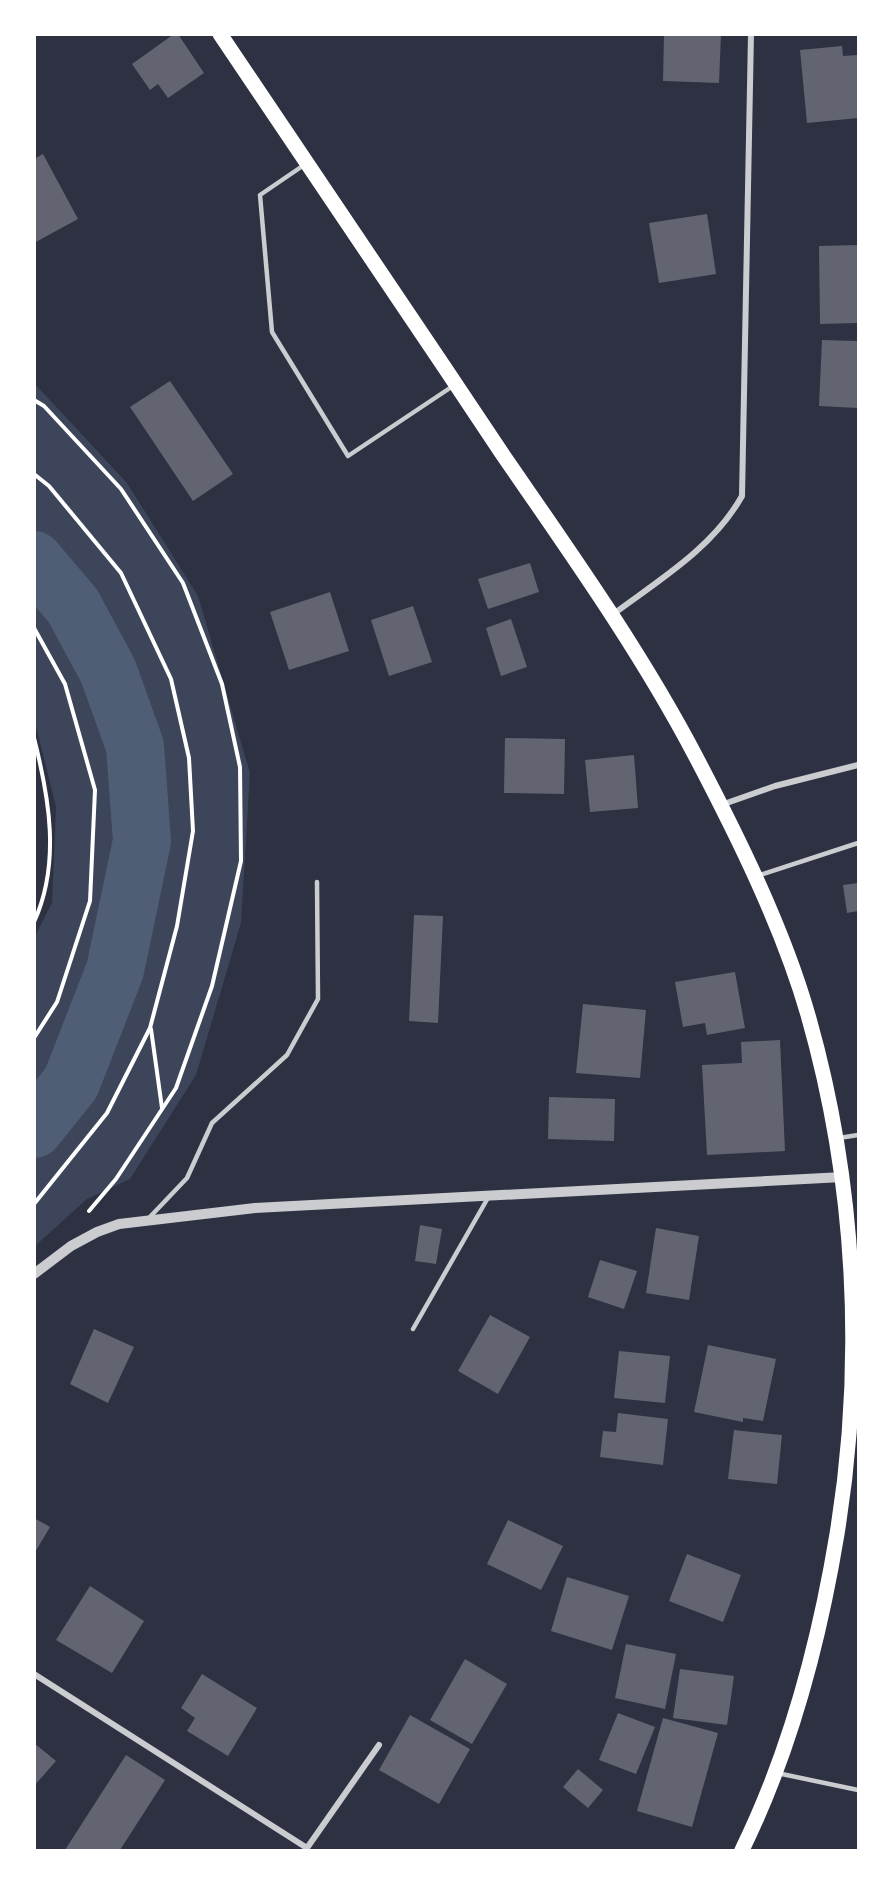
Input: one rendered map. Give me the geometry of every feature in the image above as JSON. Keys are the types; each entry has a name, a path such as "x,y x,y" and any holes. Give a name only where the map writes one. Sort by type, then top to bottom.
{"main road":[{"path":"219,34 612,615 694,753 754,877 807,1011 843,1178 851,1290 853,1396 849,1474 826,1602 801,1699 777,1773 742,1851"}],"street":[{"path":"612,615 696,552 732,514 742,496 751,34"},
{"path":"720,806 775,786 858,765"},
{"path":"34,1274 71,1246 97,1232 119,1224 255,1208 491,1194 843,1178"},
{"path":"34,1674 307,1848 379,1745"}],"lane":[{"path":"306,163 260,195 272,332 348,456 456,385"},
{"path":"754,877 858,843"},
{"path":"147,1221 187,1178 212,1123 287,1055 318,999 316,882"},
{"path":"836,1138 858,1135"},
{"path":"413,1329 491,1194"},
{"path":"777,1773 858,1790"}],"path":[{"path":"34,400 44,406 121,489 183,583 222,684 240,767 241,861 212,986 176,1088 116,1179 83,1218"},
{"path":"34,474 49,486 121,573 171,679 189,758 193,831 177,926 150,1028 107,1113 34,1204"},
{"path":"34,628 65,684 95,790 90,901 57,1002 34,1038"},
{"path":"34,738 45,783 52,849 39,911 34,922"},
{"path":"150,1028 163,1109"}],"shaded area":[{"path":"35,384 127,483 198,596 250,773 241,923 196,1075 130,1179 87,1199 35,1246 34,938 52,903 56,807 34,718"}],"building":[{"path":"174,34 178,34 204,73 168,98 158,84 150,90 132,64"},
{"path":"664,34 721,34 719,83 663,81"},
{"path":"842,46 843,56 858,55 858,118 807,123 800,50"},
{"path":"43,154 78,219 34,243 34,159"},
{"path":"707,214 716,274 659,283 649,223"},
{"path":"858,245 858,323 820,324 819,246"},
{"path":"822,340 858,341 858,408 819,406"},
{"path":"170,381 233,474 193,501 130,407"},
{"path":"530,563 539,592 488,609 478,579"},
{"path":"330,592 349,651 289,670 270,612"},
{"path":"413,606 432,662 389,676 371,620"},
{"path":"511,619 527,667 501,676 486,628"},
{"path":"505,738 565,739 564,794 504,793"},
{"path":"634,755 638,808 590,812 585,760"},
{"path":"858,883 858,911 847,913 843,885"},
{"path":"414,915 443,916 438,1023 409,1021"},
{"path":"735,972 745,1028 707,1035 705,1023 683,1027 675,982"},
{"path":"583,1004 646,1010 640,1078 576,1073"},
{"path":"780,1040 785,1151 707,1155 702,1065 742,1063 741,1042"},
{"path":"549,1097 615,1099 614,1141 548,1139"},
{"path":"420,1225 442,1229 436,1264 415,1261"},
{"path":"656,1228 699,1236 689,1300 646,1293"},
{"path":"600,1260 637,1271 624,1309 588,1297"},
{"path":"490,1315 530,1337 498,1394 458,1371"},
{"path":"94,1329 134,1347 108,1403 70,1384"},
{"path":"708,1345 776,1359 763,1421 743,1418 743,1422 694,1412"},
{"path":"619,1351 670,1356 665,1403 614,1398"},
{"path":"618,1413 668,1419 663,1465 600,1457 603,1431 616,1432"},
{"path":"734,1430 782,1435 777,1484 728,1479"},
{"path":"34,1518 50,1527 34,1554"},
{"path":"508,1520 563,1546 541,1590 487,1564"},
{"path":"687,1554 741,1575 723,1622 669,1601"},
{"path":"567,1577 629,1596 612,1650 551,1631"},
{"path":"90,1586 144,1621 112,1673 56,1640"},
{"path":"626,1644 676,1654 665,1709 615,1698"},
{"path":"465,1659 507,1684 472,1744 430,1720"},
{"path":"680,1669 734,1676 727,1725 673,1718"},
{"path":"202,1674 257,1708 228,1756 187,1731 195,1718 181,1708"},
{"path":"618,1713 655,1727 636,1774 599,1760"},
{"path":"410,1715 470,1749 439,1804 379,1770"},
{"path":"663,1718 718,1733 692,1827 637,1811"},
{"path":"34,1743 56,1761 34,1786"},
{"path":"126,1755 165,1780 120,1850 65,1850"},
{"path":"578,1769 603,1790 588,1808 563,1787"}],"waterway":[{"path":"34,560 73,606 108,671 135,746 142,841 115,970 71,1083 34,1129"}]}
